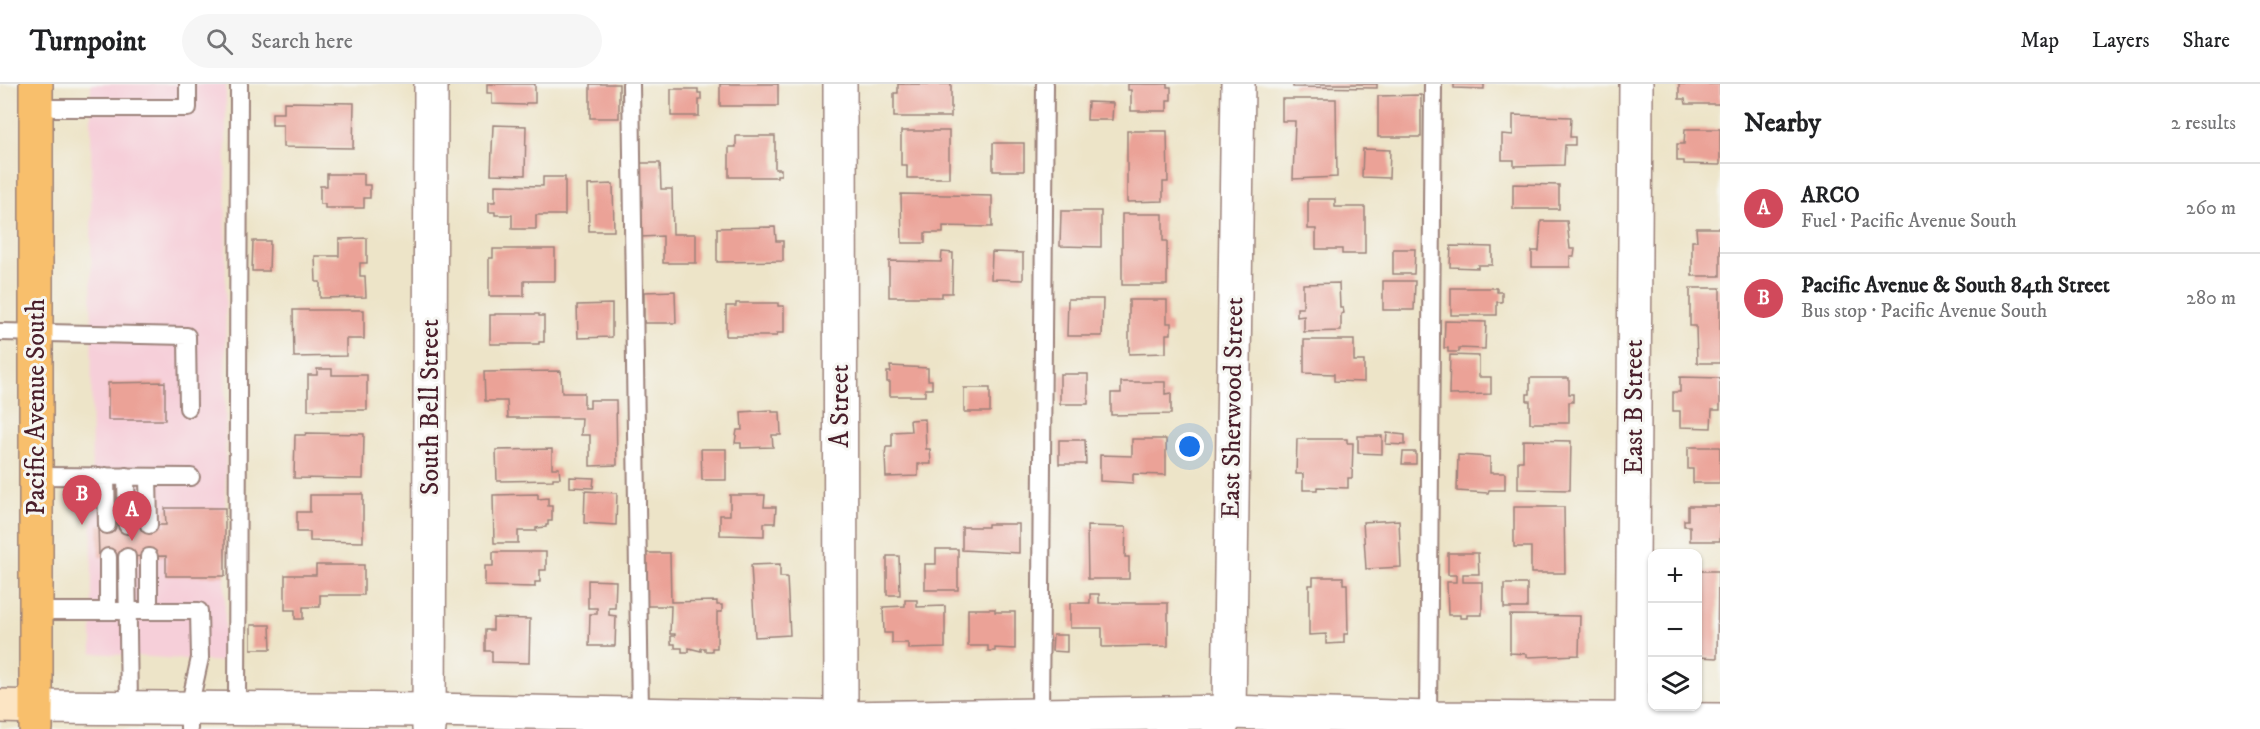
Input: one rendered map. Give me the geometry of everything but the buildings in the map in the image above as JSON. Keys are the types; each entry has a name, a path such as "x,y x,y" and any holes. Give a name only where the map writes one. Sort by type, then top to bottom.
{"main road":[{"name":"Pacific Avenue South","path":"36,96 36,718"},
{"path":"0,706 36,718"}],"street":[{"name":"South Bell Street","path":"429,720 431,84"},
{"name":"A Street","path":"840,84 841,723"},
{"name":"East Sherwood Street","path":"1224,721 1238,84"},
{"name":"East B Street","path":"1632,725 1636,84"},
{"path":"36,718 129,707 189,718 237,708 429,720 640,713 841,723 1040,716 1224,721 1428,718 1632,725 1720,720"}],"lane":[{"path":"36,96 188,108 188,84"},
{"path":"237,708 239,84"},
{"path":"631,84 640,713"},
{"path":"1040,716 1045,84"},
{"path":"1428,718 1433,84"},
{"path":"0,332 187,336 188,408"},
{"path":"36,476 191,477"},
{"path":"106,476 107,525"},
{"path":"126,476 126,525"},
{"path":"148,477 148,525"},
{"path":"108,557 108,611"},
{"path":"127,557 129,707"},
{"path":"149,557 149,611"},
{"path":"36,611 199,611 200,658 189,718"}],"shaded area":[{"path":"91,84 226,84 225,662 92,653"}],"place":[{"name":"Pacific Avenue & South 84th Street","path":"82,525"},
{"name":"ARCO","path":"132,541"}]}
